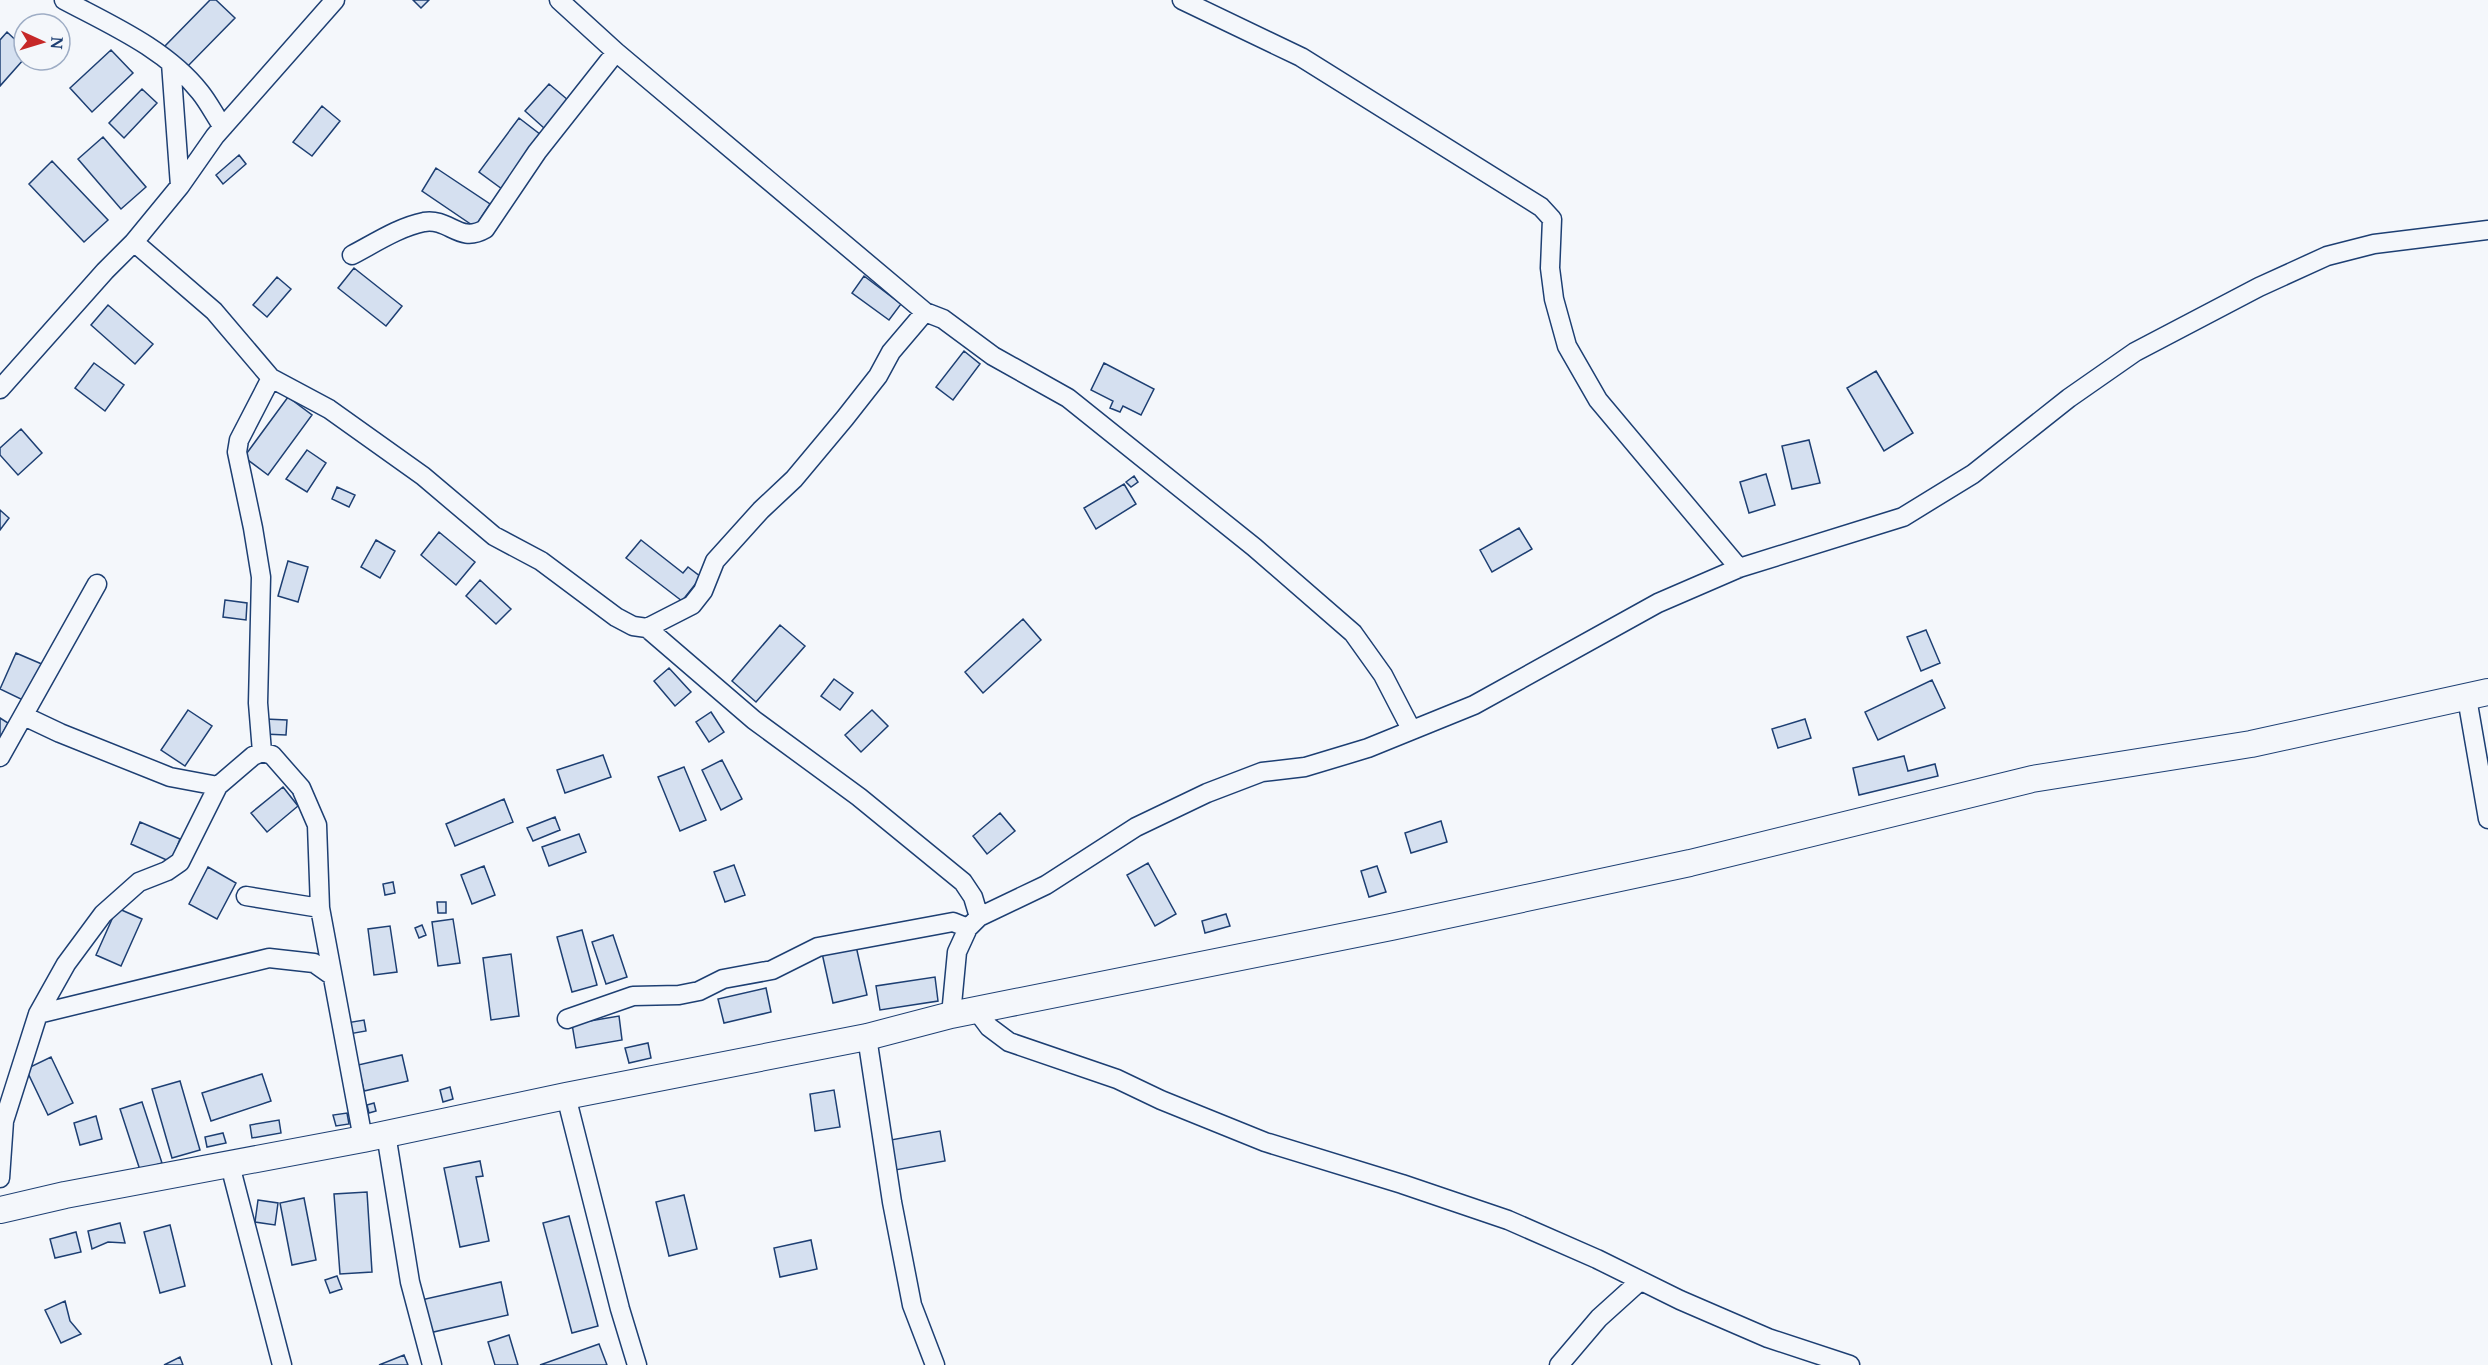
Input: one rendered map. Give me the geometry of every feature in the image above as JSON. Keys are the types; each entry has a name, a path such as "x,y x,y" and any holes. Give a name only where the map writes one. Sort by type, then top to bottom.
{"street":[{"path":"64,0 135,38 171,63 200,92 223,127"},
{"path":"0,389 105,271 134,242 180,186 223,127 335,0"},
{"path":"559,0 616,52 925,312 943,319 993,356 1068,398 1254,547 1353,633 1383,675 1410,729"},
{"path":"1182,0 1301,57 1541,207 1552,219 1550,268 1554,299 1567,346 1598,400 1739,568"},
{"path":"352,255 402,229 426,222 439,223 467,235 475,235 485,229 537,152 616,52"},
{"path":"171,63 180,186"},
{"path":"567,1019 633,996 679,995 699,991 723,979 772,970 818,947 953,922 974,922 1046,885 1136,827 1207,793 1262,772 1305,767 1368,748 1410,729 1474,705 1658,603 1739,568 1903,517 1973,474 2069,398 2135,352 2327,256 2374,244 2488,230"},
{"path":"134,242 214,311 271,378 329,409 423,476 494,536 541,561 616,616 633,626 647,628 754,720 859,797 963,882 973,897 974,922 957,952 951,1015"},
{"path":"647,628 692,605 703,591 715,561 761,510 794,478 845,418 878,376 891,352 925,312"},
{"path":"262,752 258,703 261,577 237,452 239,440 271,378"},
{"path":"0,757 97,584"},
{"path":"0,1209 867,1037 951,1015 1391,927 1690,863 2032,779 2251,744 2477,695 2488,819"},
{"path":"24,716 60,733 170,777 218,786"},
{"path":"0,1178 4,1121 38,1014 66,964 103,914 139,882 167,871 180,862 218,786 253,756 262,752 272,755 301,788 317,825 320,908 331,975 375,1136 432,1365"},
{"path":"246,896 320,908"},
{"path":"38,1014 269,958 314,963 331,975"},
{"path":"977,1011 988,1027 1009,1042 1117,1079 1161,1100 1265,1142 1402,1184 1508,1220 1768,1338 1850,1365"},
{"path":"867,1037 892,1202 912,1305 935,1365"},
{"path":"566,1096 620,1310 637,1365"},
{"path":"230,1165 282,1365"},
{"path":"1558,1365 1599,1318 1640,1281"}],"building":[{"path":"210,0 216,0 235,18 185,69 164,47"},
{"path":"413,0 429,0 421,8"},
{"path":"7,32 12,37 12,72 0,86 0,40"},
{"path":"111,50 133,73 92,112 70,88"},
{"path":"549,84 568,100 544,128 525,111"},
{"path":"142,89 157,103 124,138 109,123"},
{"path":"322,106 340,121 312,156 293,142"},
{"path":"519,118 541,135 502,189 479,172"},
{"path":"103,137 146,187 121,209 78,159"},
{"path":"239,155 246,164 223,184 216,175"},
{"path":"52,161 108,220 84,242 29,184"},
{"path":"436,168 490,204 475,227 422,191"},
{"path":"354,268 402,306 386,326 338,288"},
{"path":"864,276 901,304 889,320 852,293"},
{"path":"277,277 291,289 267,317 253,305"},
{"path":"108,305 153,344 135,364 91,325"},
{"path":"964,351 980,364 953,400 936,387"},
{"path":"94,363 124,385 105,411 75,388"},
{"path":"1104,363 1154,389 1141,415 1123,406 1120,412 1110,408 1113,401 1091,390"},
{"path":"1876,371 1913,433 1884,451 1847,388"},
{"path":"288,397 312,415 268,475 244,457"},
{"path":"21,429 42,453 18,475 0,455 0,448"},
{"path":"1809,440 1820,483 1792,489 1782,446"},
{"path":"307,450 326,463 307,492 286,479"},
{"path":"1766,474 1775,505 1749,513 1740,482"},
{"path":"1134,476 1138,482 1131,487 1126,482"},
{"path":"1124,484 1136,504 1096,529 1084,508"},
{"path":"337,487 355,495 349,507 332,499"},
{"path":"0,510 9,518 0,530"},
{"path":"1519,528 1532,549 1492,572 1480,550"},
{"path":"439,532 475,562 456,585 421,555"},
{"path":"376,540 395,551 380,578 361,567"},
{"path":"641,540 683,573 688,567 701,577 682,601 626,558"},
{"path":"288,561 308,567 298,602 278,596"},
{"path":"480,580 511,609 496,624 466,596"},
{"path":"225,600 247,603 246,620 223,617"},
{"path":"1023,619 1041,640 983,693 965,672"},
{"path":"780,625 805,646 756,702 732,681"},
{"path":"1926,630 1940,663 1921,671 1907,637"},
{"path":"16,653 44,665 27,702 0,689"},
{"path":"669,668 691,692 675,706 654,681"},
{"path":"834,679 853,693 840,710 821,696"},
{"path":"1932,680 1945,708 1878,740 1865,712"},
{"path":"188,710 212,726 185,766 161,750"},
{"path":"872,710 888,726 861,752 845,735"},
{"path":"711,712 724,732 709,742 696,722"},
{"path":"0,718 8,723 0,738"},
{"path":"265,719 287,720 286,735 264,734"},
{"path":"1805,719 1811,738 1778,748 1772,729"},
{"path":"603,755 611,777 565,793 557,770"},
{"path":"1904,756 1908,771 1935,764 1938,776 1859,795 1853,768"},
{"path":"722,760 742,799 721,810 702,770"},
{"path":"684,767 706,820 680,831 658,777"},
{"path":"283,787 298,806 267,832 251,813"},
{"path":"504,799 513,822 455,846 446,824"},
{"path":"1000,813 1015,831 987,854 973,836"},
{"path":"555,817 560,830 533,841 527,828"},
{"path":"1441,821 1447,842 1411,853 1405,833"},
{"path":"140,822 180,839 171,862 131,844"},
{"path":"579,834 586,852 549,866 542,847"},
{"path":"1148,863 1176,914 1155,926 1127,875"},
{"path":"734,865 745,895 725,902 714,872"},
{"path":"484,866 495,895 472,904 461,875"},
{"path":"1377,866 1386,892 1369,897 1361,871"},
{"path":"208,867 236,883 217,919 189,904"},
{"path":"393,882 395,893 385,895 383,884"},
{"path":"437,902 446,902 446,913 438,913"},
{"path":"117,908 142,919 121,966 96,955"},
{"path":"1226,914 1230,926 1205,933 1202,921"},
{"path":"453,919 460,963 438,966 432,922"},
{"path":"422,925 426,935 419,938 415,928"},
{"path":"390,926 397,972 374,975 368,929"},
{"path":"582,930 597,985 572,992 557,937"},
{"path":"613,935 627,977 606,984 592,942"},
{"path":"856,946 867,995 833,1003 822,953"},
{"path":"511,954 519,1016 491,1020 483,958"},
{"path":"935,977 938,1001 880,1010 876,986"},
{"path":"766,988 771,1012 724,1023 718,999"},
{"path":"619,1016 622,1040 576,1048 572,1024"},
{"path":"364,1020 366,1031 349,1034 346,1023"},
{"path":"648,1043 651,1058 629,1063 625,1048"},
{"path":"402,1055 408,1081 364,1091 358,1065"},
{"path":"51,1057 73,1103 48,1115 26,1069"},
{"path":"262,1074 271,1101 211,1121 202,1093"},
{"path":"180,1081 200,1150 172,1158 152,1089"},
{"path":"450,1087 453,1099 443,1102 440,1090"},
{"path":"834,1090 840,1127 815,1131 810,1094"},
{"path":"142,1102 162,1163 140,1170 120,1109"},
{"path":"374,1103 376,1111 369,1113 367,1105"},
{"path":"347,1113 349,1124 336,1126 333,1115"},
{"path":"96,1116 102,1139 80,1145 74,1123"},
{"path":"279,1120 281,1133 252,1138 250,1125"},
{"path":"940,1131 945,1161 890,1171 885,1141"},
{"path":"223,1133 226,1143 207,1147 205,1137"},
{"path":"480,1161 483,1176 476,1177 489,1241 460,1247 444,1168"},
{"path":"367,1192 372,1272 340,1274 334,1194"},
{"path":"684,1195 697,1249 669,1256 656,1202"},
{"path":"304,1198 316,1260 292,1265 280,1203"},
{"path":"258,1200 278,1203 275,1225 255,1222"},
{"path":"569,1216 598,1326 572,1333 543,1223"},
{"path":"120,1223 125,1243 108,1242 92,1249 88,1231"},
{"path":"170,1225 185,1286 160,1293 144,1232"},
{"path":"76,1232 81,1252 55,1258 50,1239"},
{"path":"811,1240 817,1269 780,1277 774,1248"},
{"path":"337,1276 342,1289 330,1293 325,1280"},
{"path":"501,1282 508,1315 429,1333 421,1300"},
{"path":"65,1301 70,1321 81,1334 61,1343 45,1310"},
{"path":"509,1335 518,1365 495,1365 488,1342"},
{"path":"599,1344 607,1365 540,1365"},
{"path":"404,1355 408,1365 379,1365"},
{"path":"180,1357 183,1365 164,1365"}]}
